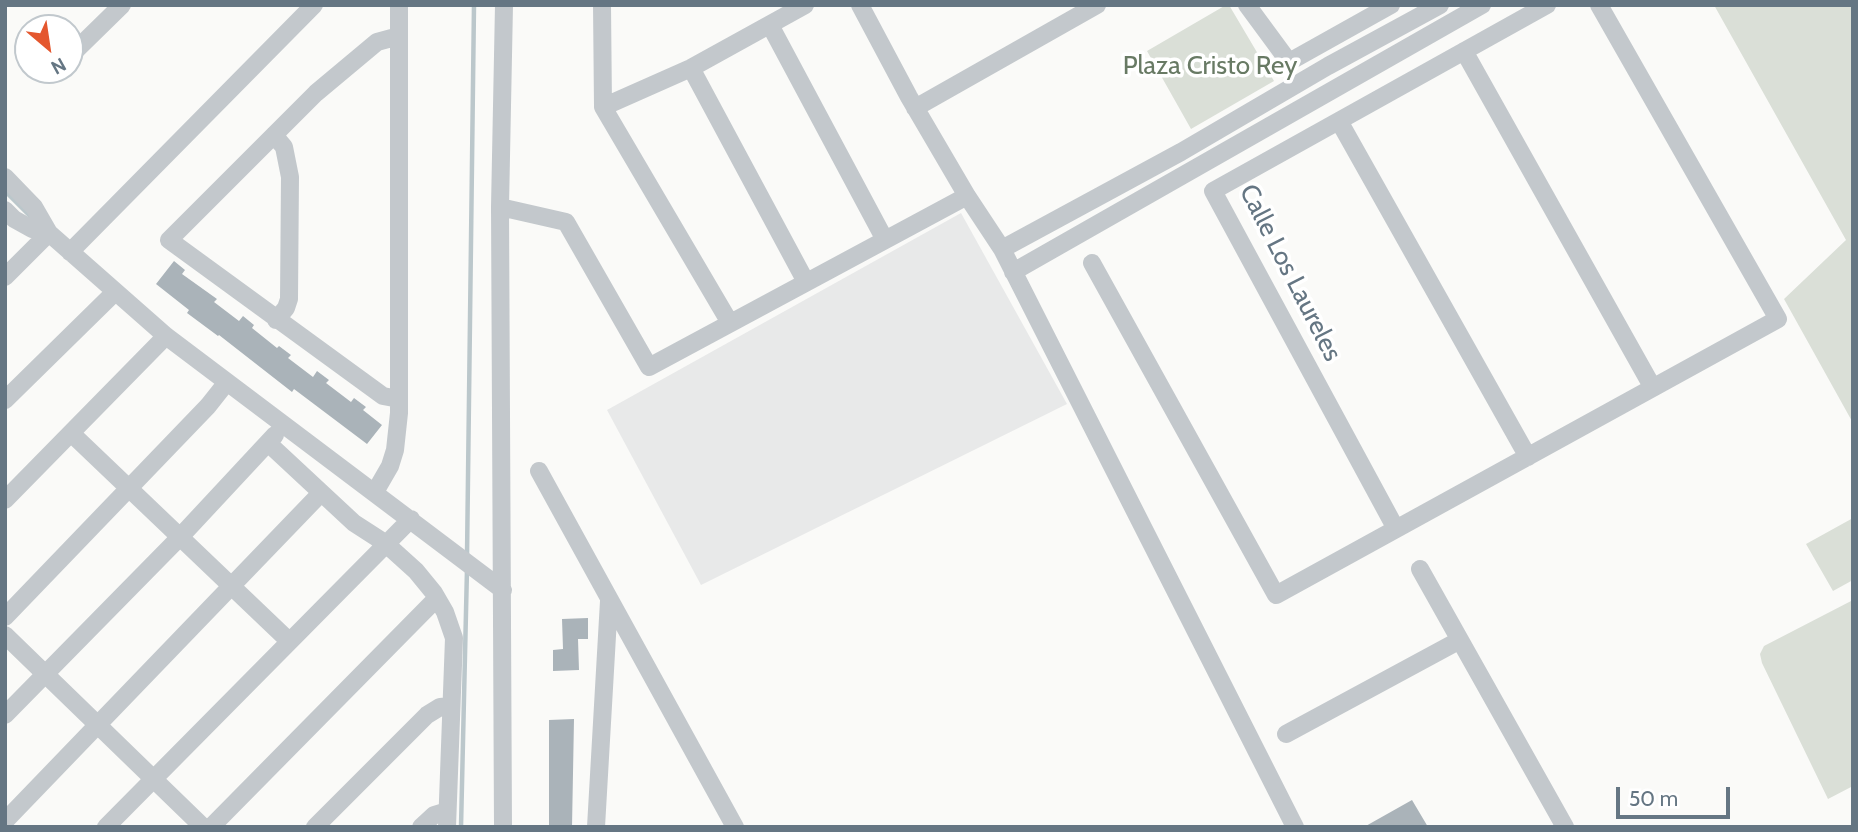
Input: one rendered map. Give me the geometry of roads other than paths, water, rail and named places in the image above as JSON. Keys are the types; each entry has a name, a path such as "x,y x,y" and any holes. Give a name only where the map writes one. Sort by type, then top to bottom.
{"street":[{"path":"84,42 122,5"},
{"path":"70,252 313,5"},
{"path":"375,492 390,466 395,450 399,399 400,5"},
{"path":"503,827 500,207 504,5"},
{"path":"601,5 603,107 730,323"},
{"path":"603,107 691,68 805,5"},
{"path":"860,5 915,108 1002,249 1295,827"},
{"path":"915,108 1097,5"},
{"path":"1247,5 1289,62 1391,5"},
{"path":"1002,249 1181,152 1328,66 1440,5"},
{"path":"1013,272 1482,5"},
{"name":"Calle Los Laureles","path":"1396,529 1213,191 1547,5"},
{"path":"1092,263 1276,595 1778,319 1599,5"},
{"path":"770,25 885,240"},
{"path":"399,36 377,42 316,93 169,240 383,396 399,399"},
{"path":"1464,51 1653,388"},
{"path":"691,68 806,282"},
{"path":"1339,121 1528,457"},
{"path":"274,135 284,147 290,177 289,299 286,308 276,320"},
{"path":"5,177 34,207 49,233 166,337 503,590"},
{"path":"500,207 566,222 649,367 967,196"},
{"path":"5,210 14,219 32,229 49,233"},
{"path":"5,277 49,233"},
{"path":"5,400 115,292"},
{"path":"5,500 166,337"},
{"path":"5,617 208,406 227,382"},
{"path":"5,715 180,537 283,424"},
{"path":"71,433 289,641"},
{"path":"268,443 354,523 386,543 416,570 446,612 454,638 447,819 434,815 421,827"},
{"path":"539,471 735,827"},
{"path":"5,821 321,493"},
{"path":"106,827 411,519"},
{"path":"1420,569 1565,827"},
{"path":"211,827 437,598"},
{"path":"596,827 609,601"},
{"path":"5,635 203,827"},
{"path":"1286,734 1460,640"},
{"path":"314,827 427,715 440,707 451,706"}],"waterway":[{"path":"467,556 474,5"},
{"path":"5,191 32,218"},
{"path":"461,827 467,569"}],"park label":[{"name":"Plaza Cristo Rey","path":"1210,66"}]}
